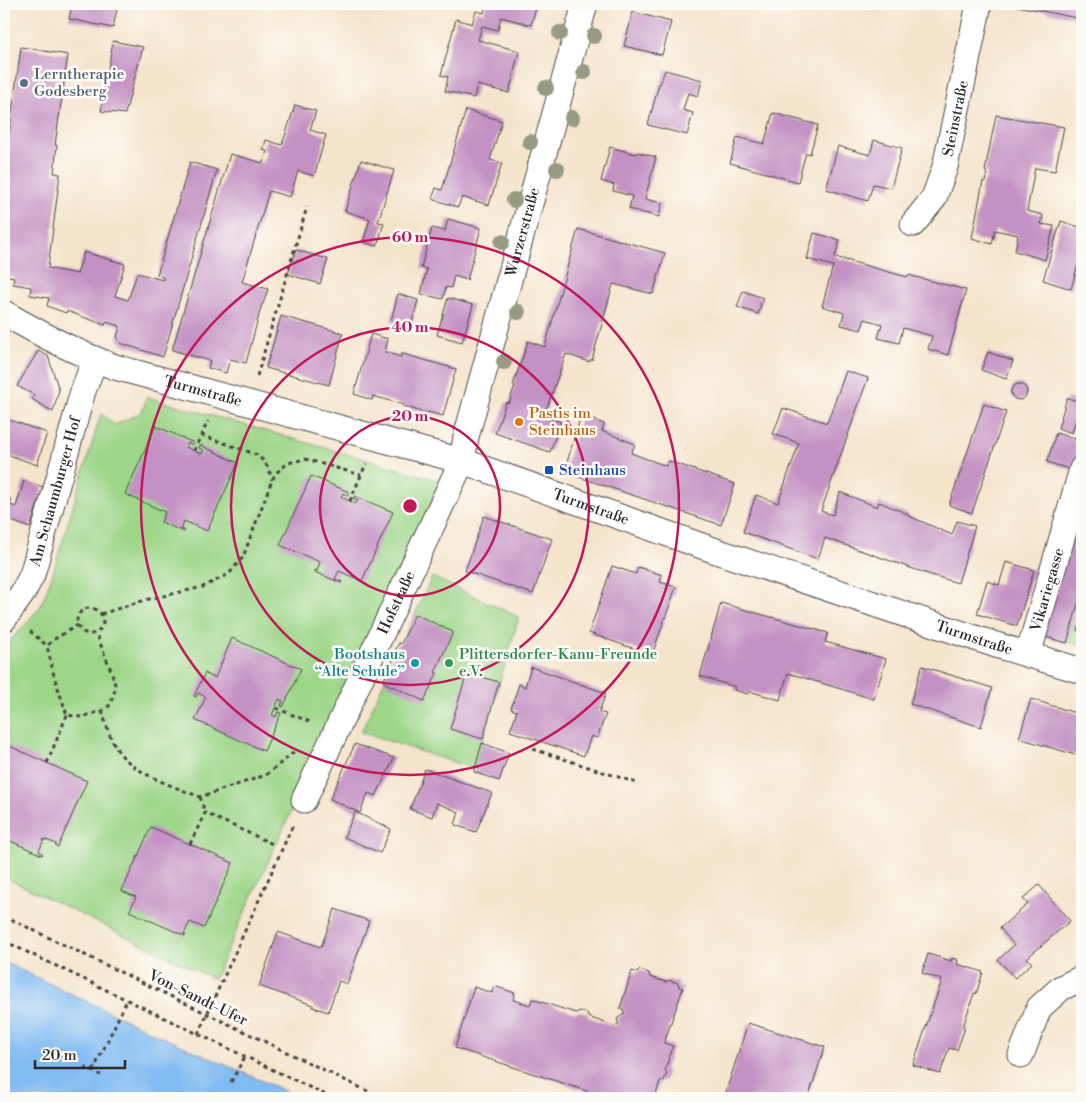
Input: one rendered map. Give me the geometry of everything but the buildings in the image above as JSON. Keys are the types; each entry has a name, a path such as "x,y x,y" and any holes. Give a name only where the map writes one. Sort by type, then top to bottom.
{"street":[{"name":"Wurzerstraße","path":"462,461 466,437 585,4"},
{"name":"Steinstraße","path":"913,224 934,198 945,167 979,4"},
{"name":"Turmstraße","path":"4,313 62,345 116,367 462,461 719,552 1028,655 1082,671"},
{"name":"Am Schaumburger Hof","path":"14,623 22,594 32,575 83,391 95,360"},
{"name":"Hofstraße","path":"304,800 462,461"},
{"name":"Vikariegasse","path":"1028,655 1082,469"},
{"path":"1021,1054 1039,1008 1061,988 1082,978"}],"path":[{"path":"249,403 307,207"},
{"path":"194,451 210,416"},
{"path":"201,435 258,455 268,467 272,480"},
{"path":"102,614 145,600 203,587 228,574 242,557 272,480 276,473 288,463 305,459 361,475"},
{"path":"350,501 367,460"},
{"path":"85,609 97,609 102,614 103,624 101,629 96,632 89,634 82,631 78,625 77,618 85,609"},
{"path":"1078,631 1082,619"},
{"path":"14,623 46,646 67,716 47,763"},
{"path":"46,646 52,640 78,625"},
{"path":"67,716 81,717 102,711 109,706 114,695 115,684 96,632"},
{"path":"276,708 314,724"},
{"path":"102,711 111,739 119,751 136,768 200,797 266,775 294,752 299,745"},
{"path":"534,748 637,783"},
{"path":"190,844 205,813 200,797"},
{"path":"198,1034 304,800"},
{"path":"205,813 275,845"},
{"name":"Von-Sandt-Ufer","path":"4,916 382,1098"},
{"path":"4,941 332,1098"},
{"path":"93,1071 127,1000"},
{"path":"231,1082 244,1056"},
{"path":"84,1067 101,1074"}],"green space":[{"path":"147,397 441,481 214,979 4,877 4,647 40,607 51,579 101,414 115,425 142,412"},
{"path":"1082,501 1082,646 1043,636"},
{"name":"Plittersdorfer-Kanu-Freunde e.V.","path":"432,577 519,617 474,769 361,732"}],"water":[{"path":"4,962 160,1036 301,1098 4,1098"}],"place":[{"name":"Lerntherapie Godesberg","path":"24,83"},
{"name":"Pastis im Steinhaus","path":"519,422"},
{"name":"Steinhaus","path":"549,470"},
{"name":"Bootshaus “Alte Schule”","path":"415,663"},
{"name":"Plittersdorfer-Kanu-Freunde e.V.","path":"449,663"}]}
